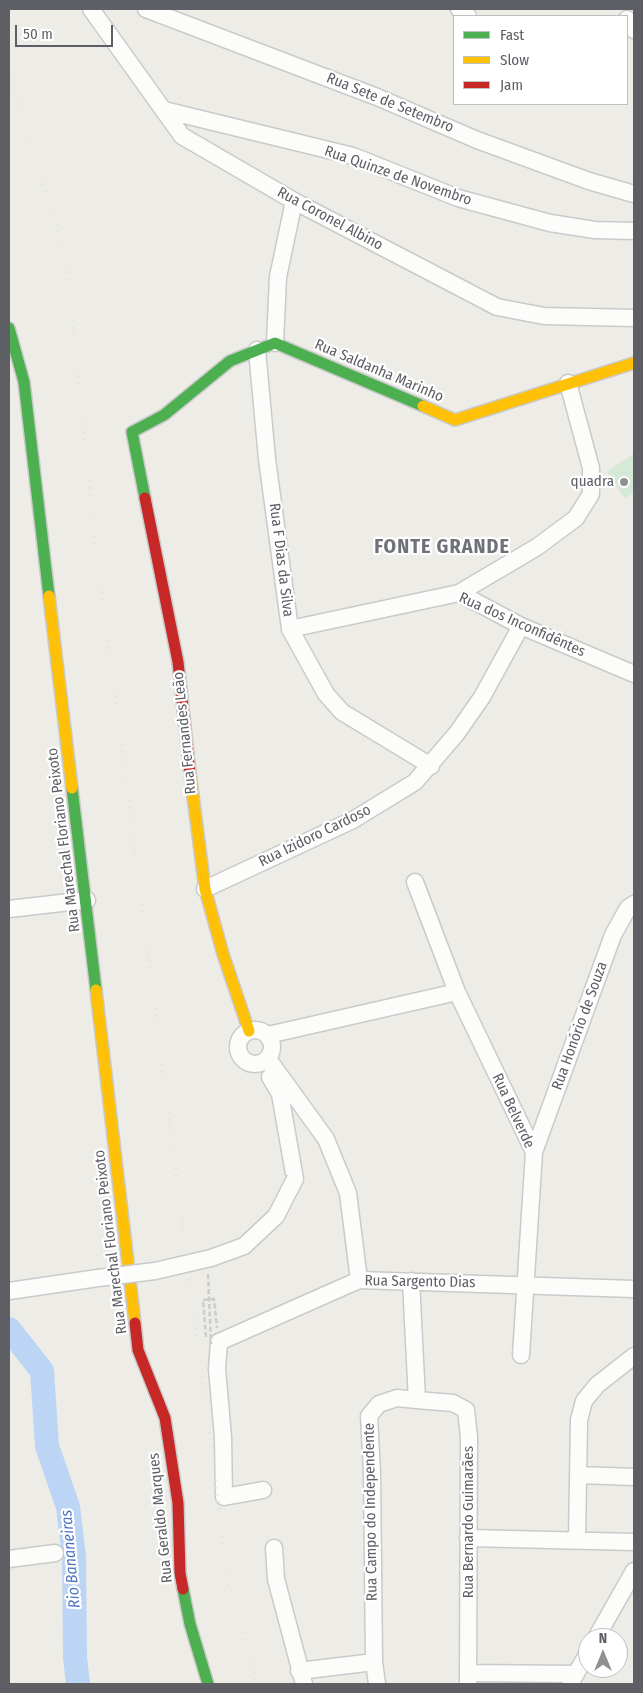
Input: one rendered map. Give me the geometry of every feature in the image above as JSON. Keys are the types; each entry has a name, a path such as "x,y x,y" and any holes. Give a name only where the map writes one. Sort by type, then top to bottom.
{"street":[{"name":"Rua Coronel Albino","path":"91,9 182,136 294,201 497,307 544,316 634,318"},
{"name":"Rua Sete de Setembro","path":"146,9 368,94 477,140 589,181 634,194"},
{"name":"Rua Quinze de Novembro","path":"164,110 352,156 458,198 550,223 595,230 634,231"},
{"path":"257,350 275,343 278,276 294,201"},
{"name":"Rua Marechal Floriano Peixoto","path":"9,328 87,900 138,1350"},
{"name":"Rua Saldanha Marinho","path":"275,343 455,420 634,363"},
{"name":"Rua Fernandes Leão","path":"249,1030 223,954 205,889 192,796 178,662 132,432 164,415 230,361 257,350"},
{"name":"Rua F Dias da Silva","path":"257,350 267,459 290,629 326,694 342,712 431,766"},
{"path":"459,593 537,546 576,518 591,494 591,468 568,383"},
{"name":"Rua dos Inconfidêntes","path":"290,629 459,593 521,626 634,674"},
{"name":"Rua Izidoro Cardoso","path":"205,889 353,820 415,782 431,766 482,697 521,626"},
{"name":"Rua Belverde","path":"415,882 457,992 534,1152 521,1355"},
{"path":"9,909 87,900"},
{"name":"Rua Honório de Souza","path":"534,1152 614,935 628,908 634,904"},
{"path":"268,1035 457,992"},
{"path":"249,1030 262,1031 268,1035 273,1047 265,1061 249,1062 240,1053 240,1040 249,1030"},
{"path":"265,1061 326,1139 348,1193 359,1280"},
{"path":"9,1291 155,1271 211,1258 244,1246 276,1216 295,1180 280,1094 265,1061"},
{"name":"Rua Sargento Dias","path":"215,1343 359,1280 634,1289"},
{"path":"411,1281 417,1400"},
{"path":"215,1343 223,1437 224,1497 263,1490"},
{"name":"Rua Geraldo Marques","path":"138,1350 165,1418 178,1503 180,1573 190,1624 208,1684"},
{"path":"577,1540 580,1475 579,1420 584,1401 597,1385 634,1356"},
{"name":"Rua Campo do Independente","path":"377,1684 374,1662 372,1472 369,1416 379,1404 397,1398 417,1400"},
{"name":"Rua Bernardo Guimarães","path":"417,1400 453,1403 466,1410 469,1437 468,1679"},
{"path":"580,1475 634,1478"},
{"path":"468,1538 634,1542"},
{"path":"274,1548 276,1579 301,1677 374,1662"},
{"path":"9,1559 56,1553"},
{"path":"602,1628 634,1571"},
{"path":"468,1679 573,1679"}],"path":[{"path":"208,1273 215,1343"},
{"path":"214,1299 215,1343 206,1344 203,1300 214,1299"}],"green space":[{"name":"quadra","path":"634,453 634,492 625,499 607,472"}],"waterway":[{"name":"Rio Bananeiras","path":"9,1329 42,1371 47,1446 68,1507 74,1557 75,1657 78,1684"}],"railway":[{"path":"9,70 65,256 97,554 229,1587 258,1684"}],"traffic: fast":[{"path":"9,328 24,382 49,596"},
{"path":"145,498 132,432 164,415 230,361 275,343 423,406"},
{"path":"72,788 96,990"},
{"path":"183,1589 190,1624 208,1684"}],"traffic: slow":[{"path":"423,406 455,420 634,363"},
{"path":"49,596 72,788"},
{"path":"190,773 205,889 223,954 249,1031"},
{"path":"96,990 135,1323"}],"traffic: jam":[{"path":"145,498 178,662 190,773"},
{"path":"135,1323 138,1350 165,1418 178,1503 180,1573 183,1589"}],"place":[{"name":"quadra","path":"624,482"}],"district":[{"name":"FONTE GRANDE","path":"442,547"}]}
